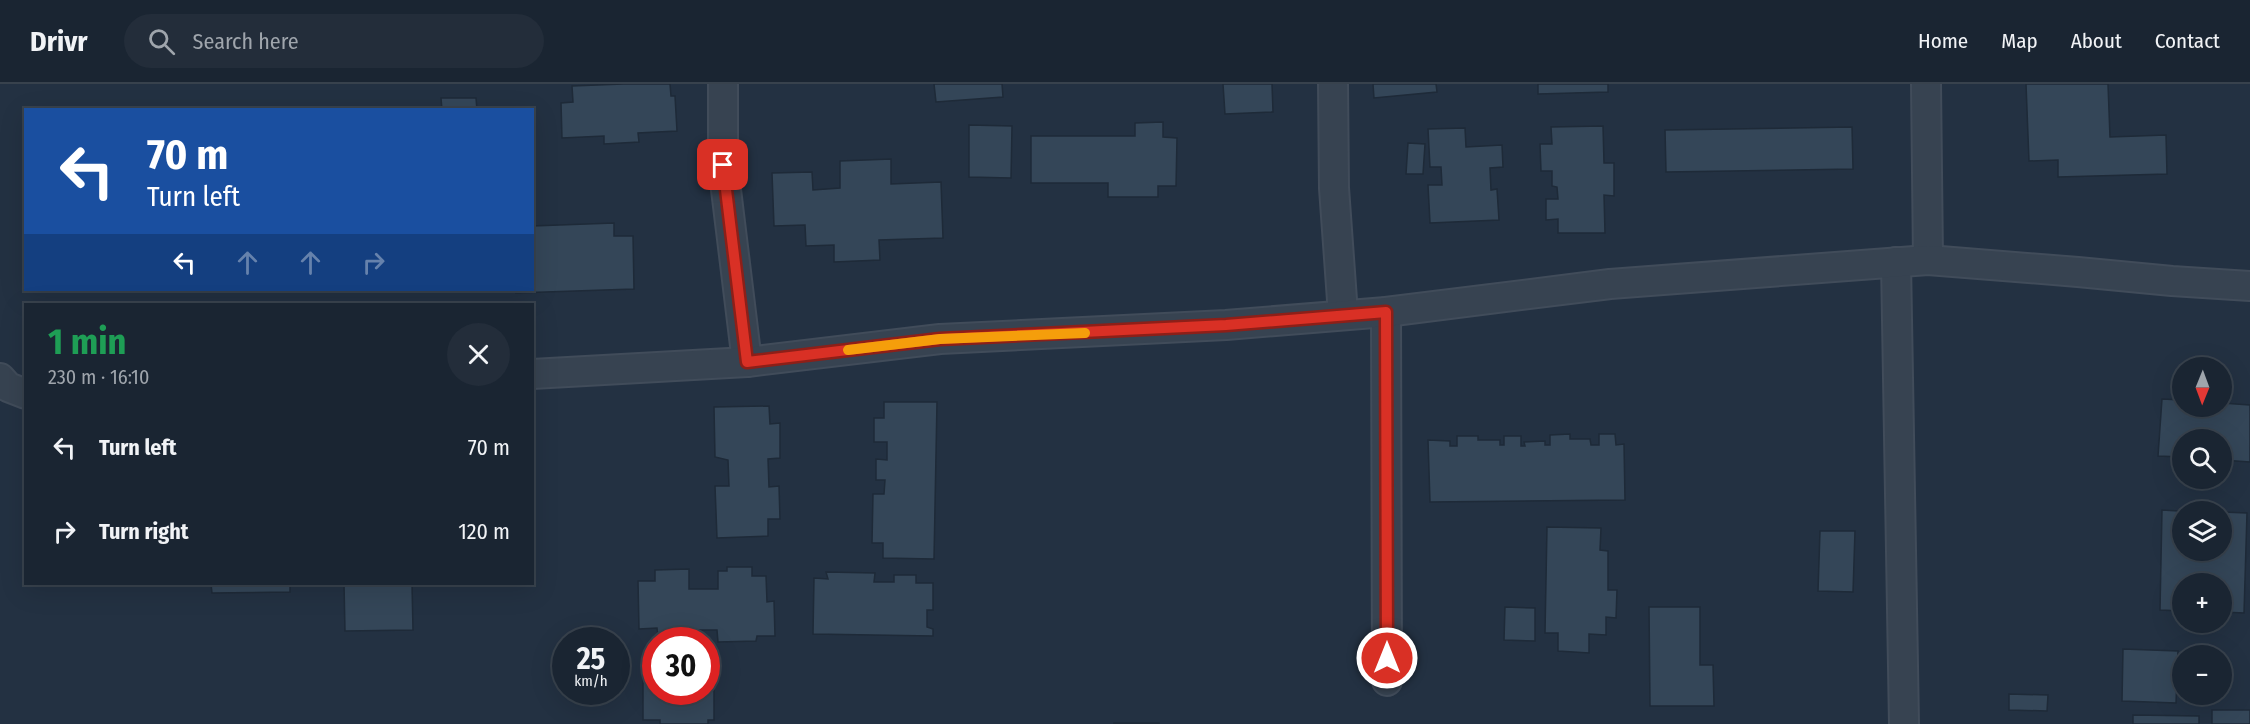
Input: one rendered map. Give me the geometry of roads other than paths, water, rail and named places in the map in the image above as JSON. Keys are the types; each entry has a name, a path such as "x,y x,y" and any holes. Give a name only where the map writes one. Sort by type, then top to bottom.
{"street":[{"path":"723,84 723,165 747,362"},
{"path":"1334,84 1334,188 1343,314"},
{"path":"1926,84 1928,261"},
{"path":"534,374 747,362 940,339 1226,325 1386,312 1610,284 1896,262 1928,261 2250,286"},
{"path":"1896,262 1904,724"},
{"path":"1386,312 1387,681"},
{"path":"0,378 8,387 24,393"}]}
